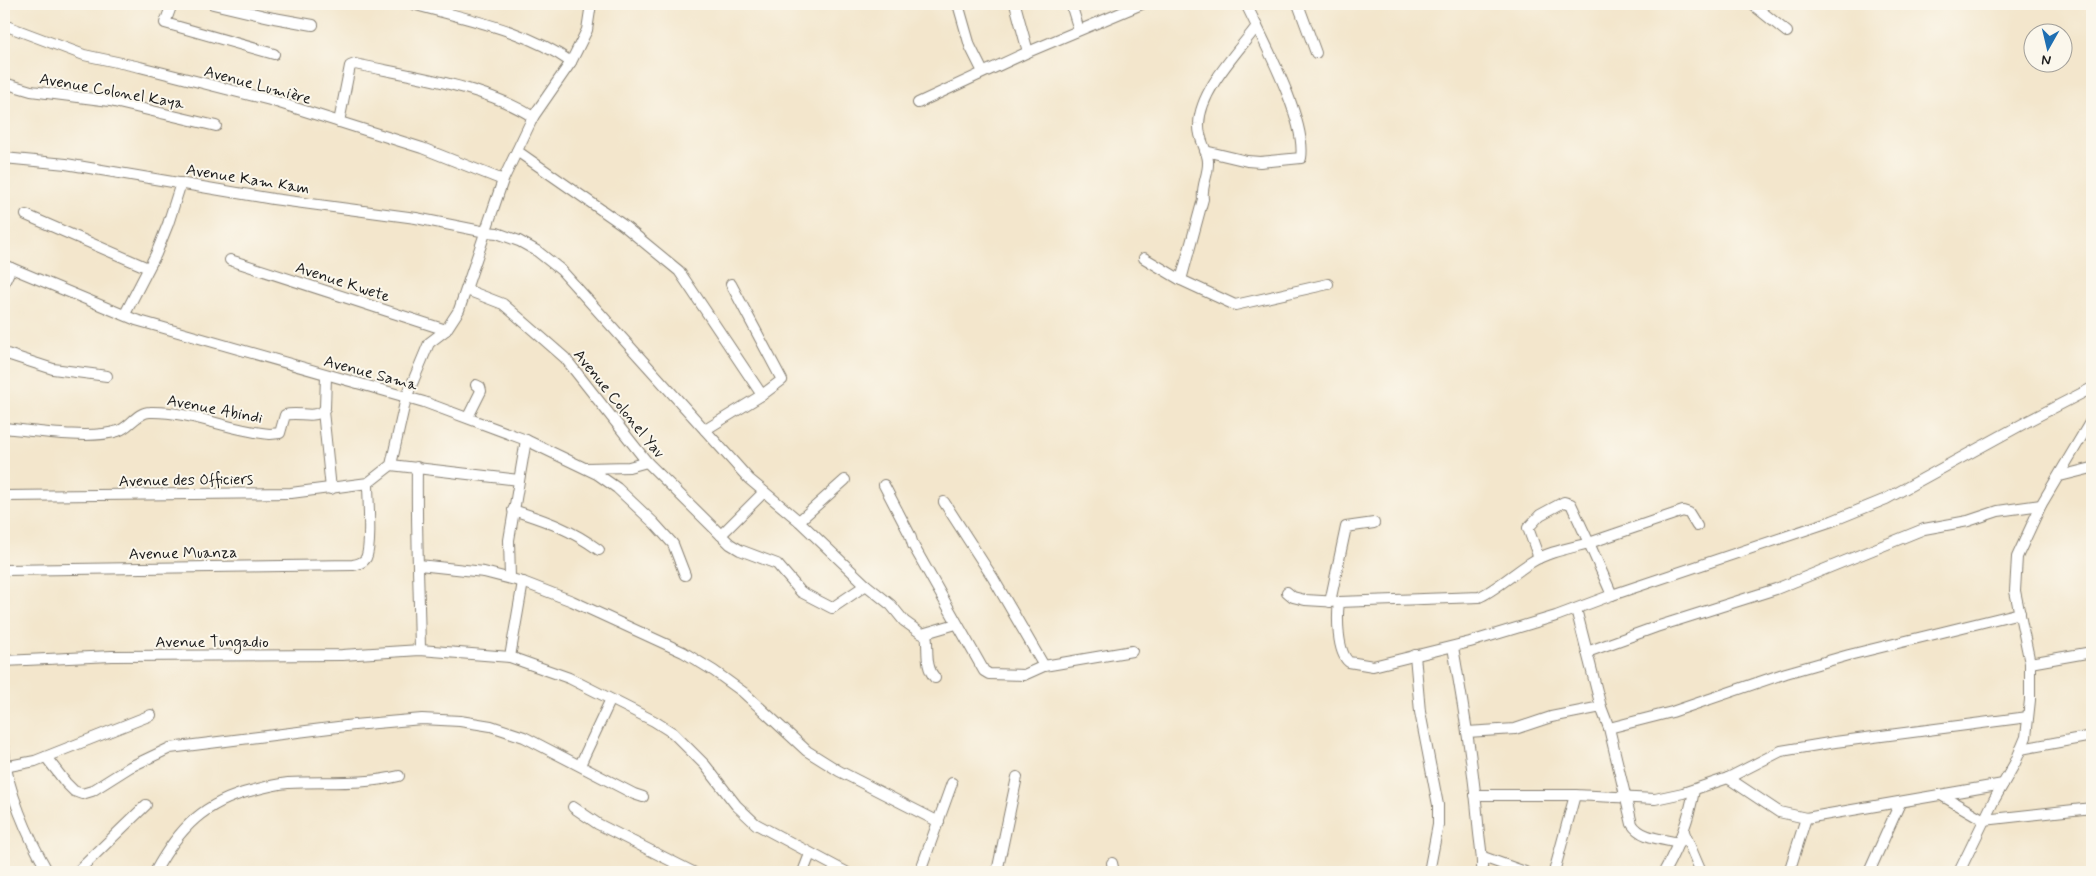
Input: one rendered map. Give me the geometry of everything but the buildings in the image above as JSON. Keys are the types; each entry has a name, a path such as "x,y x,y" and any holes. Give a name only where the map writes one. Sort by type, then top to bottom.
{"street":[{"path":"172,4 165,23 274,54"},
{"path":"213,4 313,25"},
{"path":"413,4 518,33 561,54 572,62"},
{"path":"368,484 391,465 406,398 429,343 446,330 454,320 467,290 503,180 533,117 572,62 587,30 591,4"},
{"path":"958,4 970,46 983,72"},
{"path":"1015,4 1028,52"},
{"path":"1071,4 1078,30"},
{"path":"918,103 1125,7 1142,4"},
{"path":"1205,151 1254,162 1301,158 1303,148 1296,114 1246,4"},
{"path":"1298,4 1316,53"},
{"path":"1752,4 1787,32"},
{"name":"Avenue Lumière","path":"4,25 84,55 247,94 339,122 422,148 503,180"},
{"path":"1181,280 1203,199 1202,190 1208,164 1200,140 1199,126 1203,101 1226,66 1257,26"},
{"path":"339,122 350,66 355,64 455,86 495,98 520,108 533,117"},
{"name":"Avenue Colonel Kaya","path":"4,83 40,92 110,101 216,126"},
{"path":"517,151 623,224 679,270 762,396"},
{"name":"Avenue Kam Kam","path":"4,158 66,164 273,199 416,218 504,234 519,241 537,251 561,270 749,478 799,521 866,585 891,605 904,621 920,633 926,634"},
{"path":"125,314 168,224 181,183"},
{"path":"26,215 148,268"},
{"path":"1144,258 1181,280 1237,306 1328,284"},
{"name":"Avenue Kwete","path":"230,260 446,330"},
{"path":"4,283 8,266"},
{"name":"Avenue Sama","path":"8,266 136,320 468,417 526,440 606,478 665,535 676,550 685,576"},
{"path":"705,430 762,396 782,380 732,284"},
{"name":"Avenue Colonel Yav","path":"467,290 510,308 565,358 647,462 721,535 740,550 777,564 801,592 832,608 866,585"},
{"path":"4,354 53,369 107,376"},
{"path":"326,376 325,408 323,411 331,489"},
{"path":"468,417 481,390 480,386 476,384"},
{"path":"1374,523 1346,527 1334,602 1338,618 1340,650 1349,662 1374,666 1453,646 1576,609 1612,595 1832,521 1886,499 2092,388"},
{"name":"Avenue Abindi","path":"4,428 53,433 103,434 120,431 147,412 167,412 270,434 280,433 285,415 292,413 312,415 323,411"},
{"path":"1960,872 2026,737 2030,663 2015,590 2017,557 2041,505 2092,420"},
{"path":"510,578 509,540 526,440"},
{"path":"585,468 629,467 647,462"},
{"path":"391,465 519,480"},
{"path":"417,467 416,526 419,565 420,650"},
{"path":"2060,476 2092,468"},
{"path":"799,521 845,480"},
{"name":"Avenue des Officiers","path":"4,496 291,493 368,484"},
{"name":"Avenue Muanza","path":"4,570 353,565 362,563 366,558 368,545 368,484"},
{"path":"884,485 910,535 912,544 956,624 986,673 1024,675 1044,666 1132,652"},
{"path":"721,535 764,492"},
{"path":"944,502 993,578 1044,666"},
{"path":"1540,558 1528,528 1540,515 1564,502 1571,504 1612,595"},
{"path":"1586,652 1656,627 1776,589 1924,529 1968,521 1998,511 2041,505"},
{"path":"513,510 560,525 599,550"},
{"path":"1287,592 1297,599 1334,602 1478,597 1484,596 1504,580 1540,558 1683,511 1689,513 1697,526"},
{"path":"419,565 484,572 523,582 572,601 683,652 743,692 807,751 838,772 939,822"},
{"path":"510,656 523,582"},
{"path":"1576,609 1601,707 1609,728 1632,824 1643,835 1679,843"},
{"path":"1609,728 1672,712 1786,673 1849,655 2020,613"},
{"path":"935,678 930,673 928,666 926,634 956,624"},
{"path":"1453,646 1467,732 1483,857 1482,872"},
{"name":"Avenue Tungadio","path":"4,661 112,656 342,655 420,650 510,656 569,678 654,721 673,733 705,765 747,817 756,824 846,872"},
{"path":"2030,663 2092,652"},
{"path":"1415,655 1420,712 1438,806 1438,825 1429,872"},
{"path":"580,765 610,700"},
{"path":"1467,732 1515,729 1551,718 1601,707"},
{"path":"4,767 46,757 151,715"},
{"path":"1475,795 1575,795 1655,799 1694,790 1728,778 1781,751 1855,739 2028,717"},
{"path":"46,757 66,783 74,791 82,794 92,791 130,767 170,748 282,733 422,719 460,721 491,726 524,737 643,797"},
{"path":"2021,749 2092,736"},
{"path":"4,749 4,767 33,847 48,872"},
{"path":"155,872 176,838 190,821 224,800 248,791 285,783 368,782 399,776"},
{"path":"997,872 1017,777"},
{"path":"1728,778 1779,812 1806,818 2003,784"},
{"path":"920,872 952,783"},
{"path":"1664,872 1684,832 1694,790"},
{"path":"1554,872 1575,795"},
{"path":"1941,796 1984,820 2092,808"},
{"path":"1869,872 1900,802"},
{"path":"77,872 146,805"},
{"path":"573,807 598,824 693,872"},
{"path":"1789,872 1806,818"},
{"path":"1684,832 1702,872"},
{"path":"803,872 810,854"},
{"path":"1483,857 1525,872"}]}
